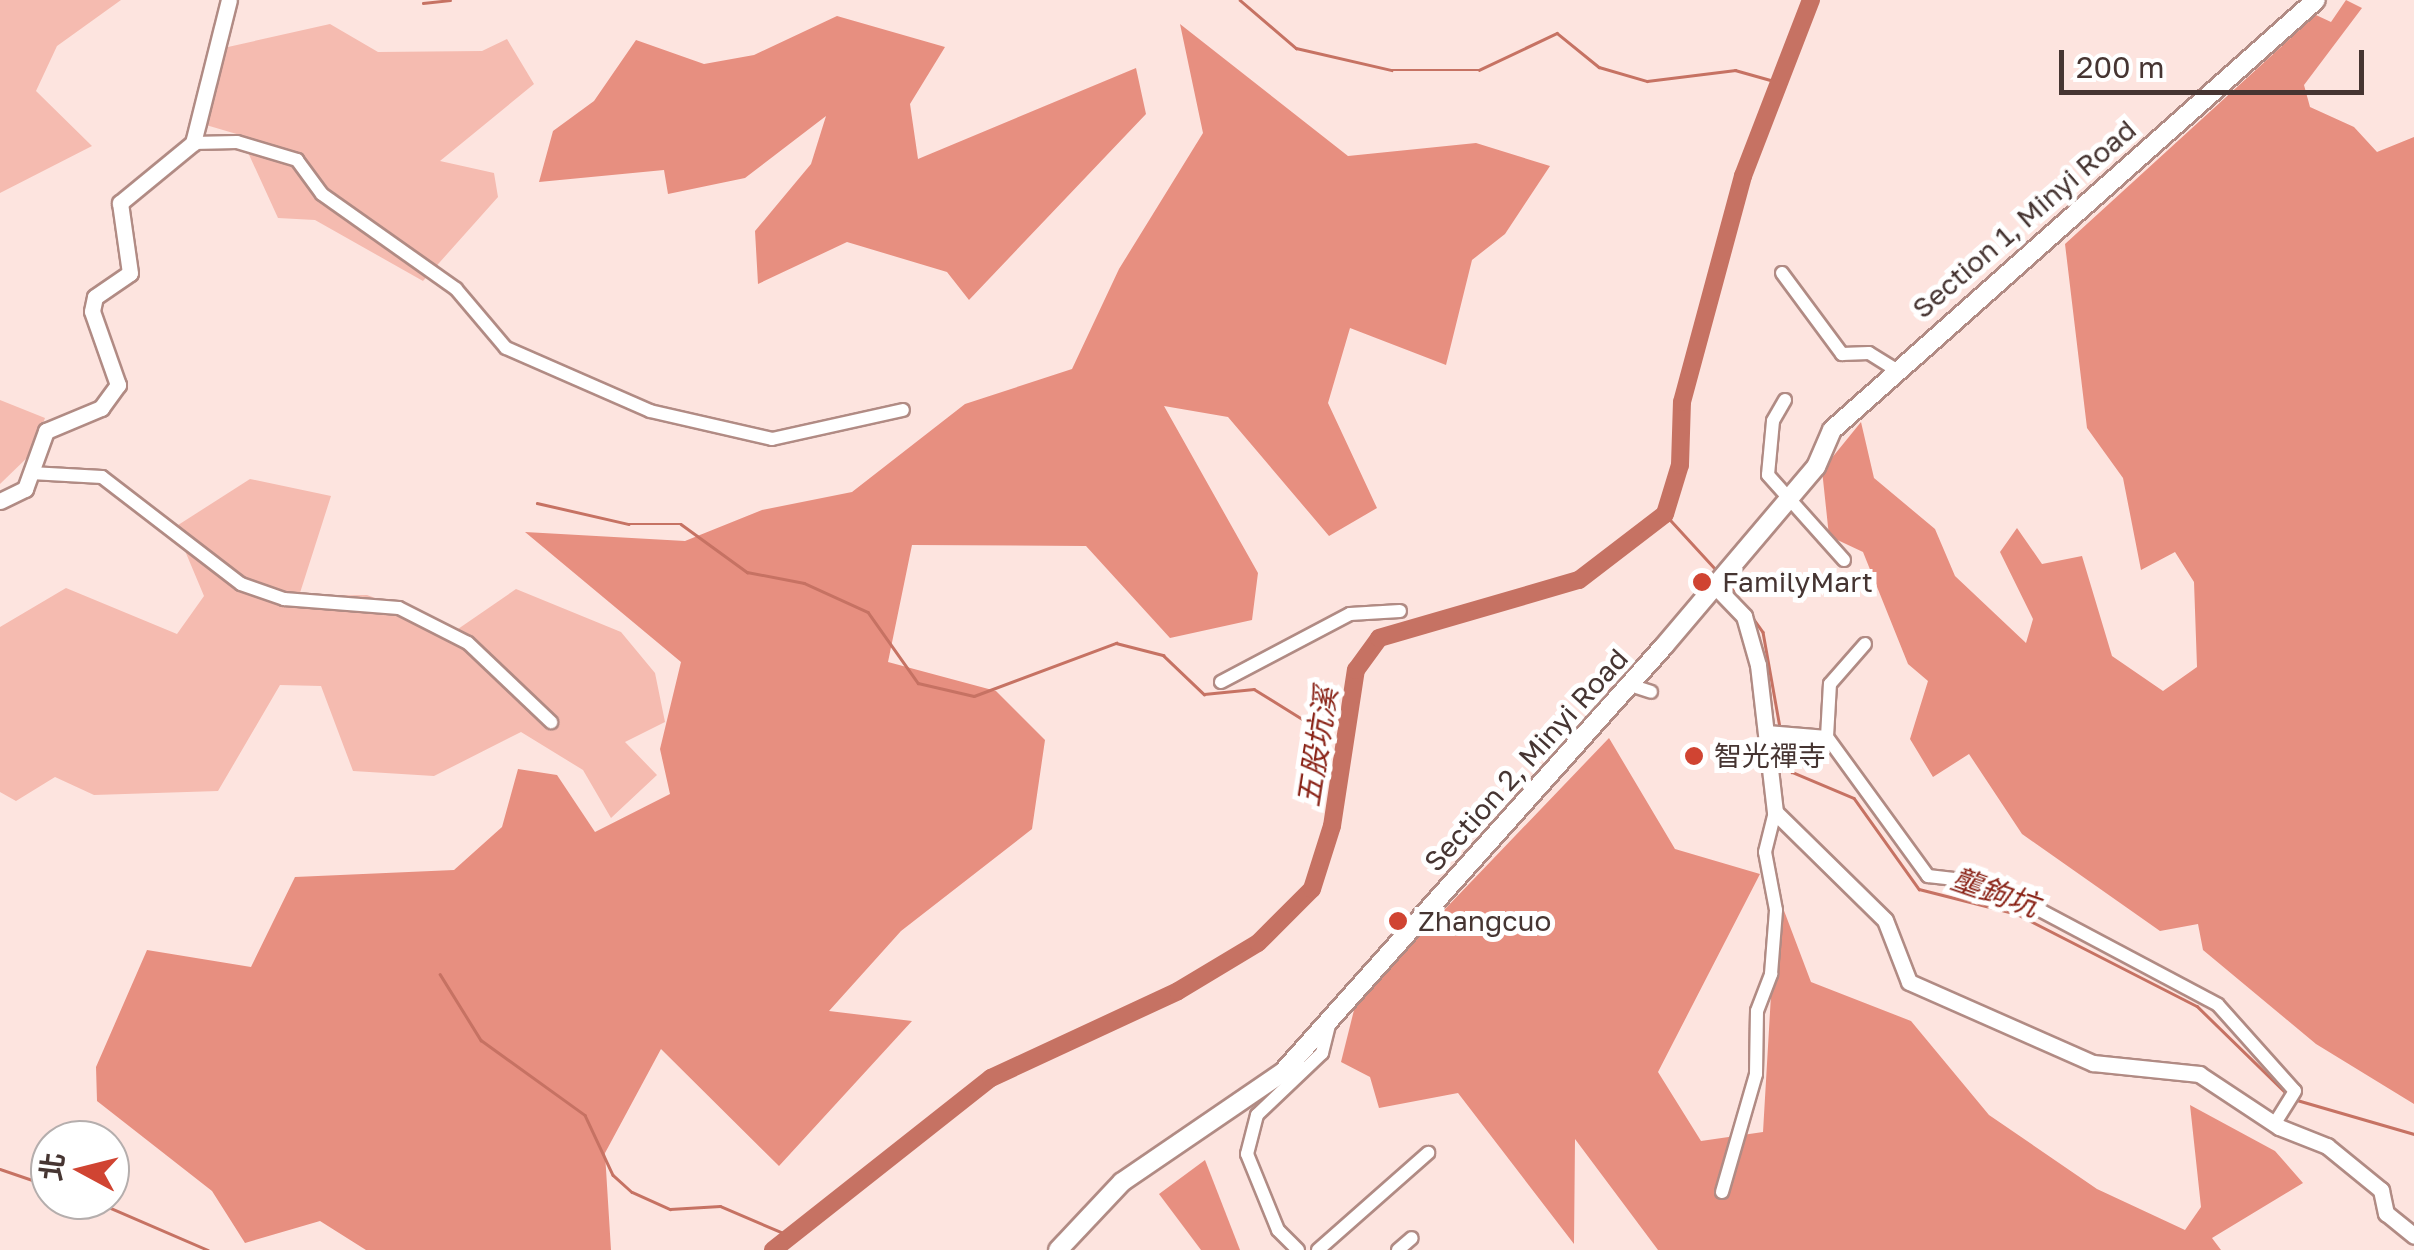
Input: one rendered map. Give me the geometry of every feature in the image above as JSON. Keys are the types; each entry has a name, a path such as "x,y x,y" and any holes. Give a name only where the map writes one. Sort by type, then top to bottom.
{"main road":[{"name":"Section 1, Minyi Road","path":"1790,499 1832,430 2316,0"},
{"name":"Section 2, Minyi Road","path":"1058,1250 1122,1182 1283,1072 1630,686 1790,499"}],"street":[{"path":"0,502 24,488 46,431 101,408 118,385 92,311 95,297 130,272 120,204 193,143 229,0"},
{"path":"193,143 237,142 296,160 322,194 456,289 506,348 650,411 772,438 902,410"},
{"path":"1782,273 1842,354 1870,353 1896,370"},
{"path":"1785,400 1773,422 1768,475 1844,560"},
{"path":"31,473 102,477 242,584 284,599 399,608 468,642 550,722"},
{"path":"1721,579 1744,616 1776,733 1774,812 1765,852 1776,910 1771,974 1757,1011 1756,1074 1722,1192"},
{"path":"1221,682 1350,614 1400,611"},
{"path":"1864,644 1830,684 1827,738 1928,876 1989,883 2218,1005 2295,1091 2274,1124"},
{"path":"1630,686 1652,692"},
{"path":"1776,733 1827,738"},
{"path":"1774,812 1885,920 1908,982 2093,1063 2182,1067 2359,1172 2414,1236"},
{"path":"1298,1250 1278,1230 1247,1154 1257,1115 1322,1053 1330,1022"},
{"path":"1318,1250 1428,1153"},
{"path":"1398,1250 1412,1238"}],"shaded area":[{"path":"0,0 121,0 57,46 36,91 92,146 0,193"},
{"path":"2346,0 2362,8 2304,85 2310,107 2354,127 2377,152 2414,137 2414,1104 2316,1044 2203,950 2198,924 2160,931 2022,834 1969,754 1933,777 1910,739 1928,681 1908,664 1863,552 1829,536 1822,470 1861,422 1874,478 1935,529 1955,576 2026,643 2033,619 2000,552 2017,528 2042,564 2082,556 2112,656 2163,691 2197,667 2194,582 2175,552 2141,570 2123,478 2087,428 2065,244 2316,15 2331,22"},
{"path":"837,16 945,47 910,104 918,159 1136,68 1146,114 969,300 947,272 847,242 758,284 755,231 811,164 826,116 745,178 668,194 664,170 539,182 553,131 594,101 636,40 704,64 754,55"},
{"path":"330,24 378,52 482,51 507,39 534,84 440,161 494,173 498,197 423,281 315,220 278,218 240,135 206,125 219,49"},
{"path":"1180,24 1348,156 1476,143 1550,166 1505,234 1472,260 1446,365 1350,328 1328,403 1377,508 1329,536 1228,417 1164,406 1258,573 1252,620 1170,638 1086,546 912,545 888,662 996,691 1045,740 1032,829 901,931 829,1011 912,1021 779,1166 661,1049 605,1153 611,1250 366,1250 320,1221 245,1243 212,1191 130,1127 130,1120 121,1120 97,1101 96,1067 147,950 251,967 295,877 454,870 502,827 518,769 557,775 595,832 670,794 660,749 681,662 525,532 685,541 762,510 852,492 965,404 1072,369 1119,269 1203,133"},
{"path":"0,400 45,418 32,453 0,484"},
{"path":"250,479 331,496 299,596 367,595 458,629 516,589 621,632 655,673 665,722 625,742 657,775 611,818 583,770 521,732 434,776 353,771 321,686 280,685 218,791 94,795 55,777 16,801 0,792 0,627 66,588 177,634 204,596 175,527"},
{"path":"1609,738 1675,849 1760,874 1658,1072 1701,1141 1763,1132 1777,892 1811,982 1911,1021 1989,1115 2097,1189 2185,1230 2201,1207 2190,1105 2275,1151 2303,1183 2212,1238 2221,1250 1658,1250 1575,1139 1574,1244 1458,1093 1379,1108 1370,1077 1341,1062 1356,1002"},
{"path":"1205,1160 1240,1250 1201,1250 1159,1194"}],"waterway":[{"path":"423,3 450,0"},
{"path":"1240,0 1296,48 1391,70 1479,70 1557,33 1599,67 1647,81 1735,70 1781,83"},
{"name":"五股坑溪","path":"773,1250 991,1078 1178,991 1258,943 1312,889 1332,826 1356,670 1379,638 1579,580 1665,514 1680,465 1682,402 1743,176 1811,0"},
{"path":"537,503 629,524 681,524 747,572 804,583 868,612 918,683 974,696 1116,643 1163,655 1204,694 1254,689 1315,727 1345,717"},
{"name":"壟鉤坑","path":"1665,514 1719,573"},
{"name":"壟鉤坑","path":"1728,583 1763,632 1780,727"},
{"name":"壟鉤坑","path":"1781,740 1792,772 1854,798 1919,889 2017,914 2197,1006 2286,1093"},
{"path":"440,974 481,1040 585,1115 613,1175 632,1192 670,1209 720,1206 788,1235"},
{"path":"2297,1100 2414,1134"},
{"path":"0,1169 30,1179"},
{"path":"130,1216 208,1250"}],"place":[{"name":"FamilyMart","path":"1702,582"},
{"name":"智光禪寺","path":"1694,756"},
{"name":"Zhangcuo","path":"1398,921"}]}
